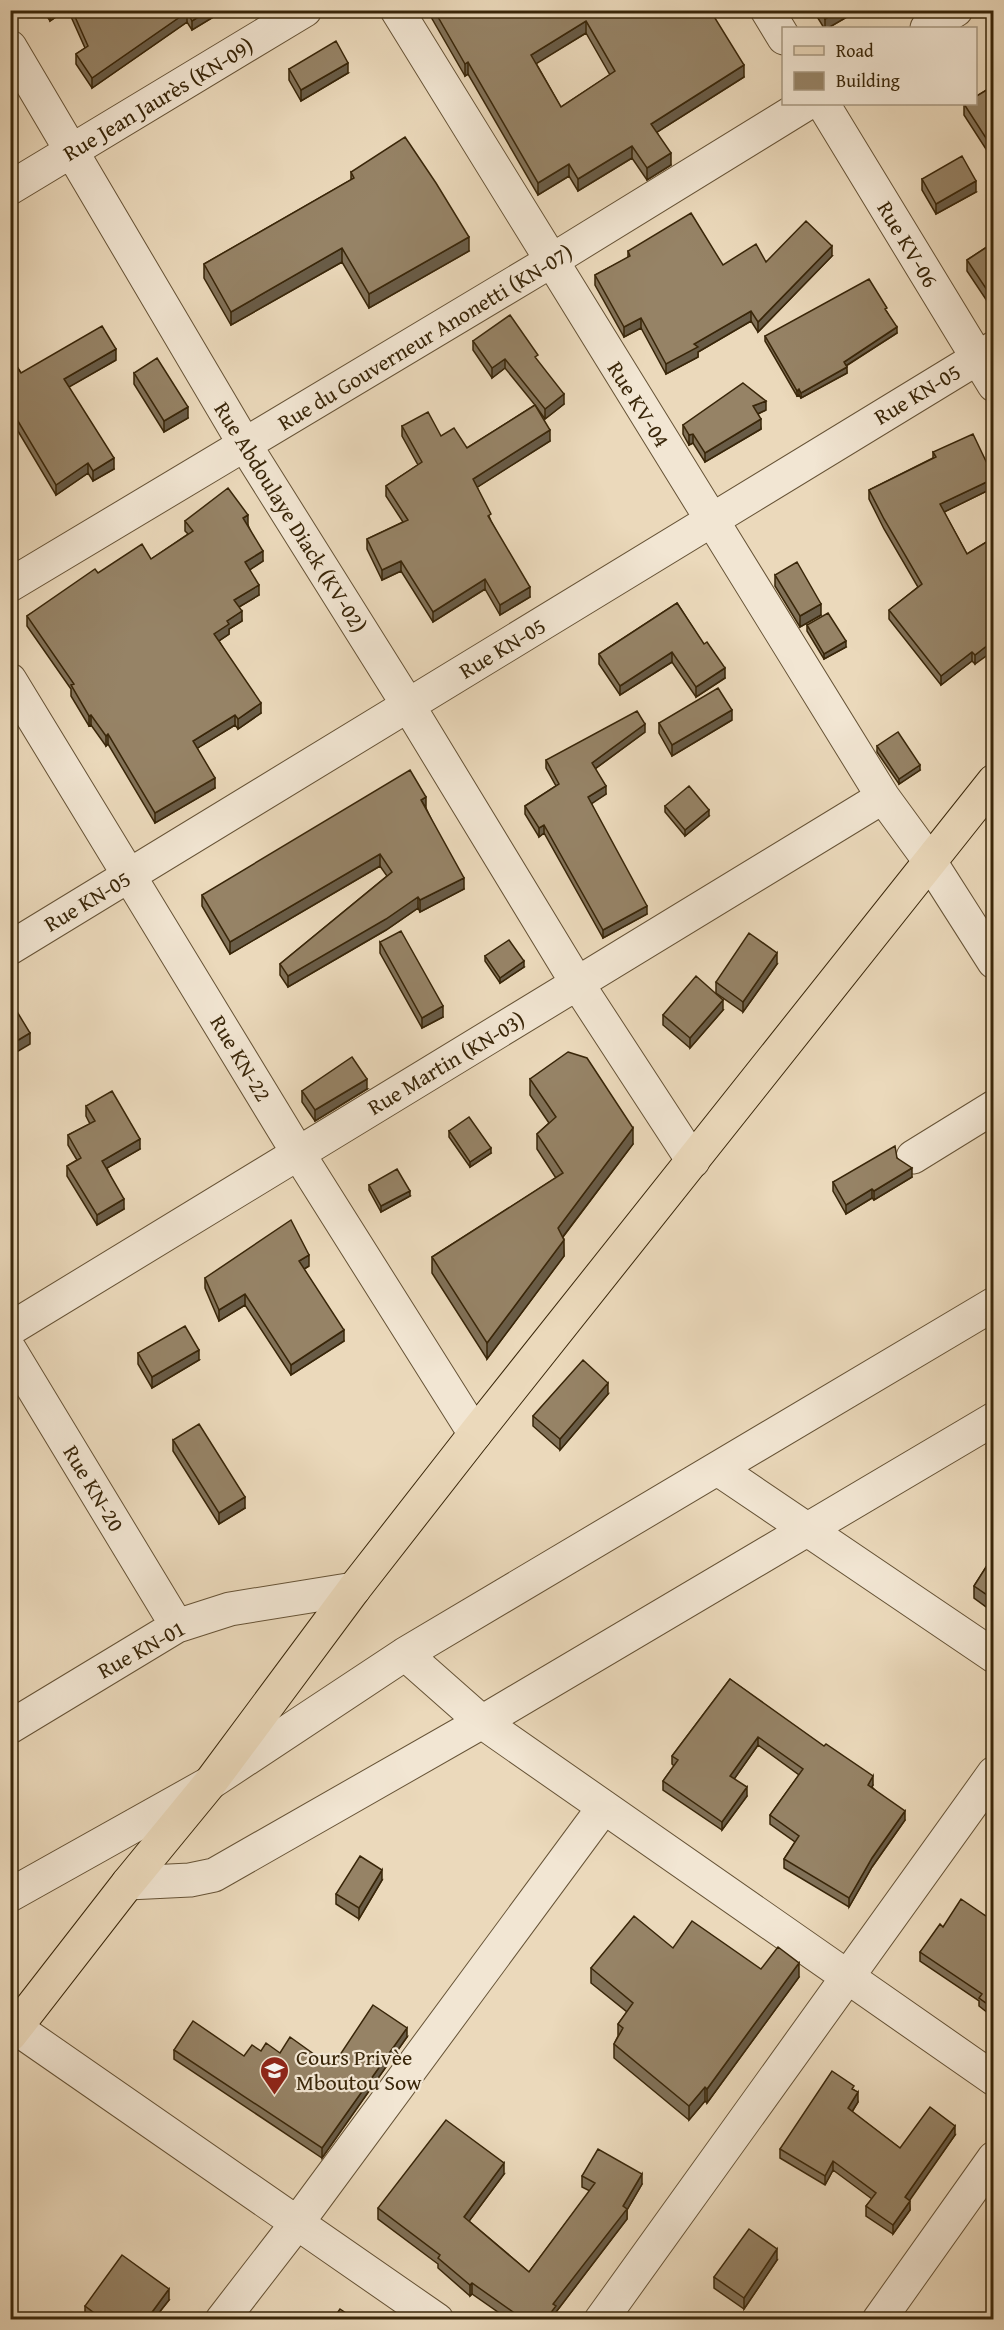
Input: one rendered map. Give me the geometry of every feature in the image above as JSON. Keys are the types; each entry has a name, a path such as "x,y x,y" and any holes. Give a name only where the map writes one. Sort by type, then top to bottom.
{"main road":[{"path":"13,2032 128,1883 210,1783 354,1589 475,1434 993,781"}],"street":[{"name":"Rue Jean Jaurès (KN-09)","path":"10,188 305,10"},
{"name":"Rue KV-04","path":"397,10 882,797 929,860 993,962"},
{"path":"767,10 782,36"},
{"path":"929,27 956,10"},
{"name":"Rue Abdoulaye Diack (KV-02)","path":"10,47 245,445 578,983 693,1161"},
{"name":"Rue du Gouverneur Anonetti (KN-07)","path":"10,585 551,261 804,105"},
{"name":"Rue KV-06","path":"824,105 985,353 993,385"},
{"name":"Rue KN-05","path":"10,948 985,353"},
{"name":"Rue KN-22","path":"10,680 298,1153 475,1434"},
{"name":"Rue Martin (KN-03)","path":"10,1329 882,797"},
{"path":"913,1157 993,1107"},
{"path":"10,1895 210,1783 405,1654 993,1304"},
{"name":"Rue KN-20","path":"10,1350 177,1626"},
{"path":"128,1883 190,1880 214,1875 482,1722 993,1419"},
{"path":"718,1469 808,1528 993,1656"},
{"name":"Rue KN-01","path":"10,1727 177,1626 230,1609 354,1589"},
{"path":"405,1654 482,1722 993,2079"},
{"path":"601,2319 993,1773"},
{"path":"222,2319 297,2223 604,1807"},
{"path":"13,2032 437,2319"},
{"path":"879,2319 993,2158"}],"building":[{"path":"72,10 209,10 192,21 187,12 92,78 76,54 88,46"},
{"path":"434,10 710,10 744,65 651,124 671,153 647,168 632,146 578,179 569,164 538,183 468,62 465,64","holes":["586,21 615,71 561,107 531,55"]},
{"path":"820,10 840,10 825,19"},
{"path":"336,41 348,63 301,90 289,69"},
{"path":"993,86 993,149 965,105 977,105 977,96"},
{"path":"405,137 469,237 369,294 342,248 231,312 204,264 354,178 351,172"},
{"path":"962,156 976,181 936,204 922,179"},
{"path":"691,213 723,265 756,244 766,262 806,221 832,246 758,322 751,311 694,344 698,347 666,364 641,318 624,327 595,275 630,256 628,251"},
{"path":"993,243 993,299 967,260"},
{"path":"869,279 897,327 844,362 847,367 801,393 799,389 797,391 765,336"},
{"path":"510,315 538,355 535,357 564,394 545,409 505,359 492,368 473,341"},
{"path":"102,326 116,349 64,379 114,458 93,471 88,463 56,485 12,411 10,412 10,356 21,373"},
{"path":"157,358 188,407 164,421 134,373"},
{"path":"743,383 766,401 753,406 761,419 705,453 693,434 689,435 683,425"},
{"path":"535,405 550,430 473,479 491,514 488,516 530,587 500,605 485,579 433,612 401,561 382,570 367,539 408,520 386,486 422,462 402,426 428,412 441,436 454,428 467,448"},
{"path":"973,434 993,479 940,504 967,554 993,538 993,641 975,655 972,652 941,676 889,610 922,584 869,490 936,457 933,452"},
{"path":"228,488 248,515 243,518 263,551 245,562 259,585 234,600 242,611 214,634 261,703 238,719 235,715 193,741 215,778 155,813 108,734 106,736 91,715 89,716 71,685 74,684 27,616 95,569 98,573 142,544 151,559 193,531 185,521"},
{"path":"797,562 821,604 800,616 775,575"},
{"path":"677,603 704,644 707,642 725,668 696,687 672,652 620,686 599,654"},
{"path":"828,613 846,641 824,654 807,625"},
{"path":"718,688 732,710 672,745 659,723"},
{"path":"637,711 645,724 592,763 606,786 588,797 647,906 603,930 544,825 539,828 525,806 559,784 546,760"},
{"path":"898,732 920,765 899,779 877,746"},
{"path":"410,770 426,797 421,800 464,878 420,900 418,897 386,919 288,976 280,964 392,872 380,854 230,942 202,895"},
{"path":"10,774 16,783 10,786"},
{"path":"689,786 709,810 685,830 665,806"},
{"path":"401,931 443,1006 422,1018 380,942"},
{"path":"749,933 777,953 743,1002 716,982"},
{"path":"509,940 524,961 500,978 485,956"},
{"path":"696,976 723,1000 690,1038 663,1015"},
{"path":"13,1005 30,1033 10,1045 10,1007"},
{"path":"568,1052 587,1058 633,1128 558,1228 564,1240 487,1343 432,1257 563,1173 537,1134 556,1117 530,1079"},
{"path":"352,1057 367,1079 315,1110 302,1091"},
{"path":"112,1091 140,1139 102,1161 124,1199 97,1215 67,1166 81,1158 68,1135 95,1121 86,1106"},
{"path":"469,1117 491,1148 470,1162 449,1131"},
{"path":"895,1146 897,1158 912,1168 846,1205 833,1182"},
{"path":"397,1169 410,1191 381,1206 369,1185"},
{"path":"291,1220 309,1255 299,1261 344,1330 291,1365 245,1294 219,1310 205,1278"},
{"path":"185,1326 199,1350 152,1377 138,1353"},
{"path":"583,1360 608,1383 560,1439 533,1416"},
{"path":"199,1424 245,1497 219,1513 173,1440"},
{"path":"993,1556 993,1599 974,1586"},
{"path":"730,1679 824,1746 826,1744 873,1776 868,1785 905,1811 872,1858 849,1898 784,1859 799,1836 770,1815 803,1769 758,1737 730,1776 747,1787 722,1822 663,1781 678,1760 672,1756"},
{"path":"360,1856 382,1870 359,1908 336,1894"},
{"path":"961,1899 993,1921 993,2008 979,1998 982,1994 920,1952 940,1924 943,1927"},
{"path":"634,1916 673,1948 692,1921 761,1969 778,1947 799,1963 707,2089 705,2087 689,2106 614,2044 623,2028 618,2024 633,2003 591,1968"},
{"path":"373,2005 407,2028 322,2148 174,2050 193,2021 244,2056 252,2045 261,2051 266,2043 280,2053 290,2037 332,2067"},
{"path":"832,2071 854,2086 852,2089 858,2092 848,2108 900,2148 930,2107 955,2126 905,2197 910,2201 893,2225 866,2206 876,2193 833,2161 825,2176 780,2149"},
{"path":"446,2120 504,2163 464,2217 529,2272 595,2183 582,2176 598,2149 642,2174 623,2206 627,2209 553,2304 556,2306 546,2319 523,2319 472,2283 470,2285 438,2258 440,2255 378,2208"},
{"path":"749,2229 777,2249 744,2298 714,2277"},
{"path":"122,2255 169,2289 147,2319 100,2319 85,2306"},
{"path":"340,2309 355,2319 333,2319"}],"place":[{"name":"Cours Privèe Mboutou Sow","path":"275,2096"}]}
